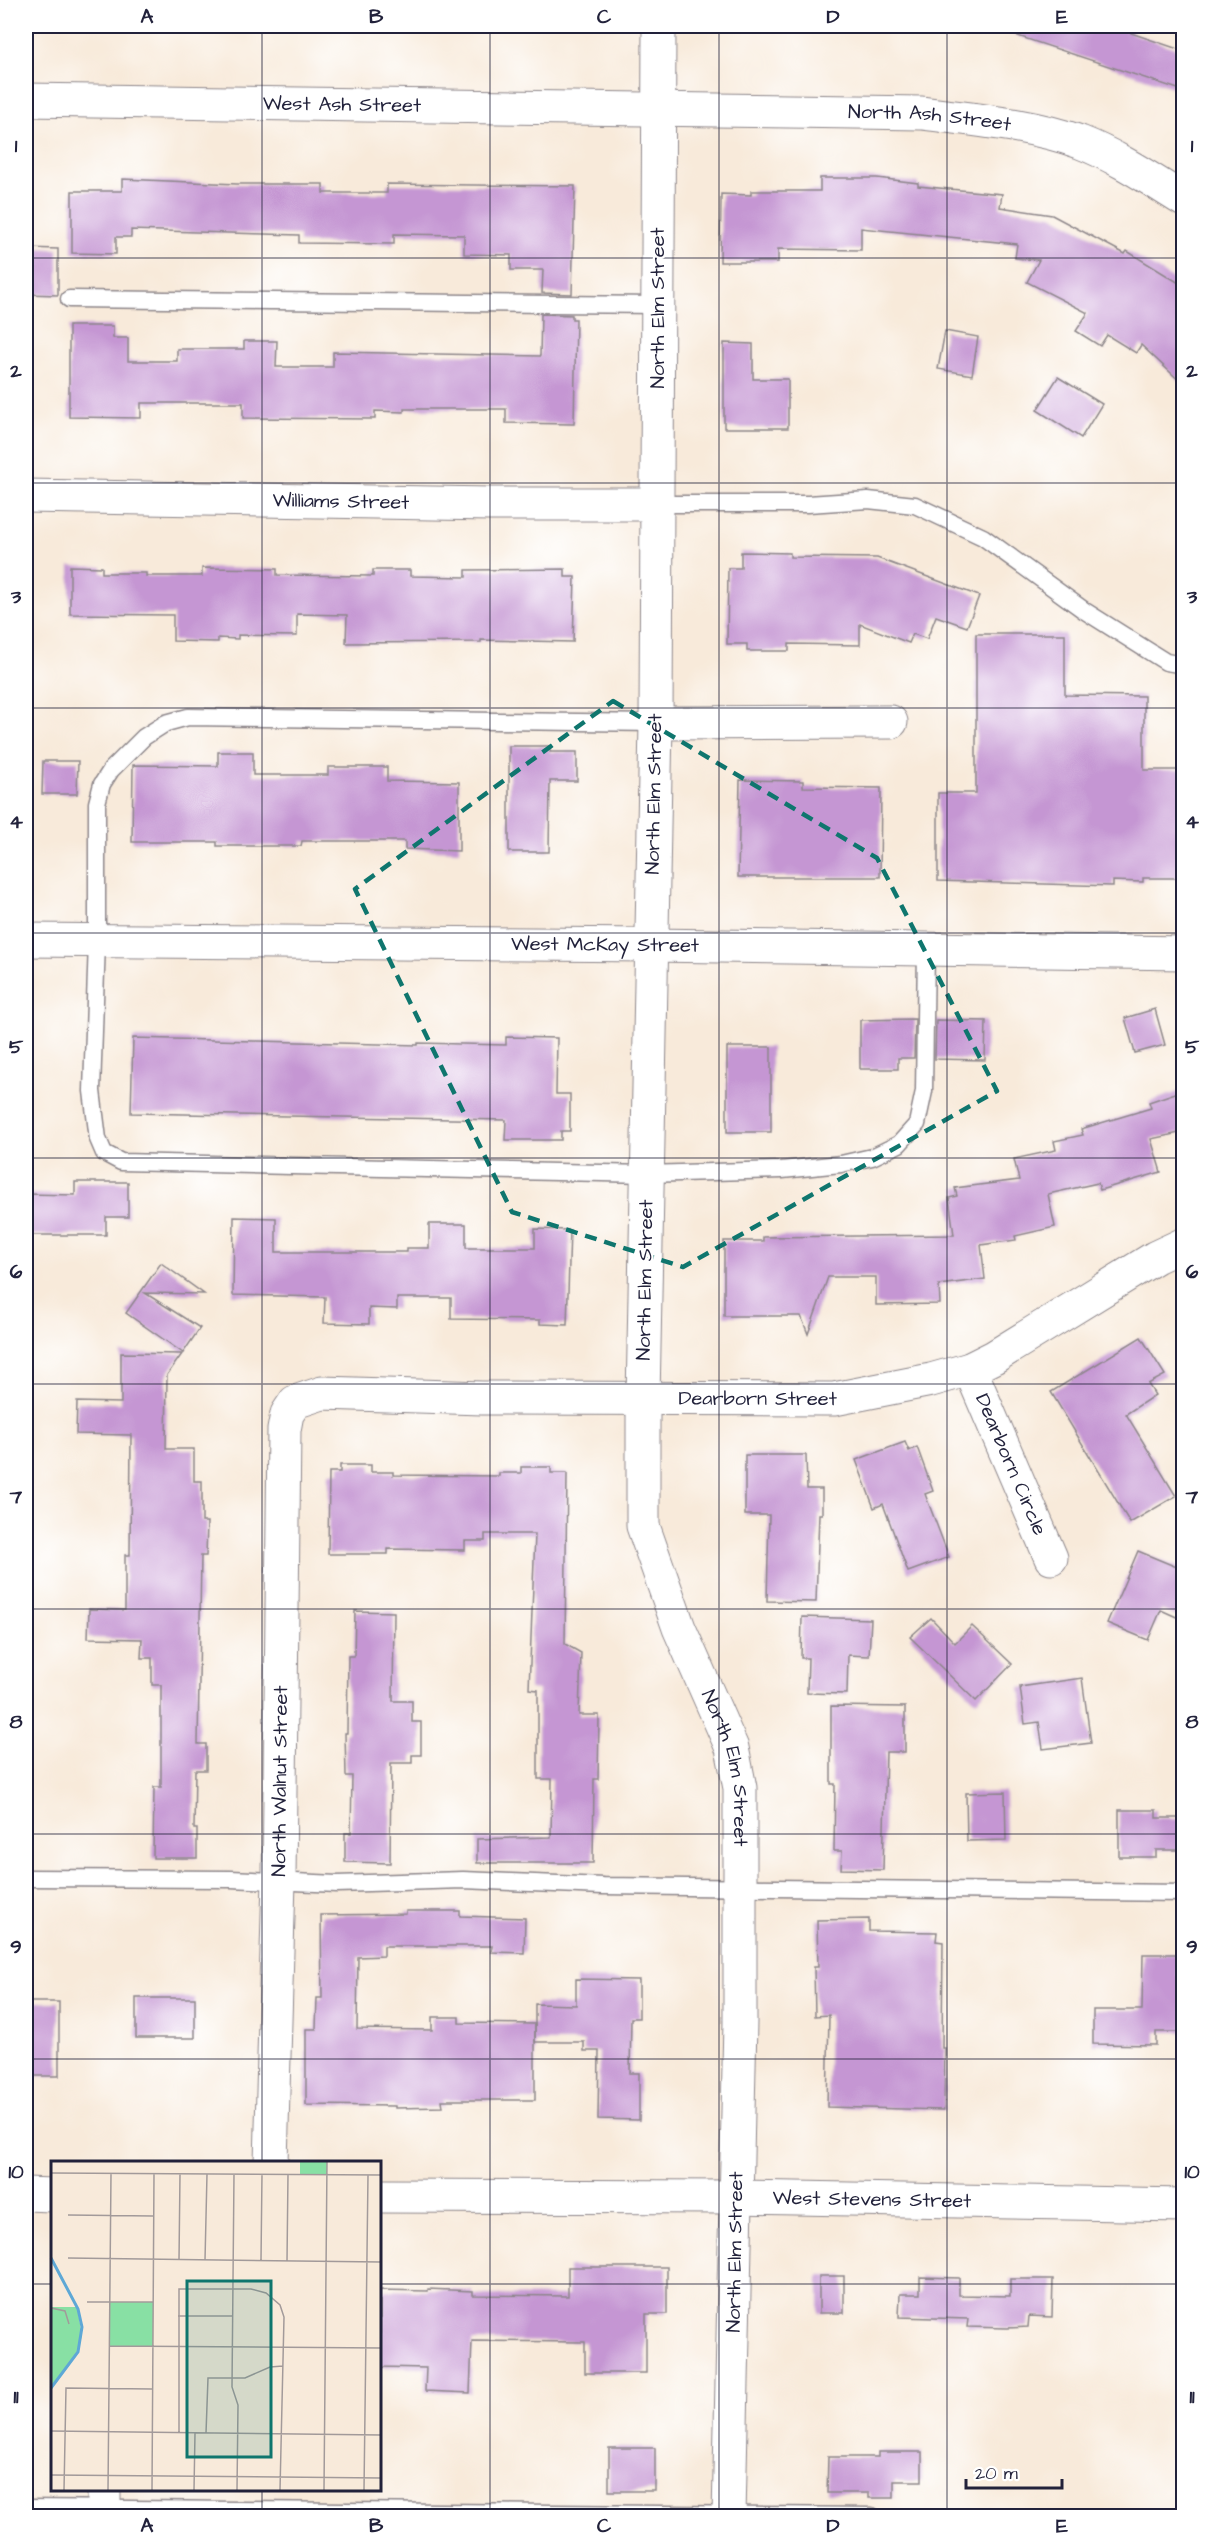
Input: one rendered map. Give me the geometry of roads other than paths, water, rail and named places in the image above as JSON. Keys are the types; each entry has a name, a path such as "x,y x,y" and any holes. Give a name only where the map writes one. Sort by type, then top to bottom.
{"street":[{"name":"North Elm Street","path":"659,26 656,723 643,1399 644,1527 679,1628 732,1748 740,1788 741,1886 729,2515"},
{"name":"West Ash Street","path":"26,100 659,108"},
{"name":"North Ash Street","path":"659,108 922,112 1033,128 1080,142 1135,169 1184,200"},
{"name":"Williams Street","path":"26,496 490,504 657,504"},
{"path":"656,723 891,722"},
{"name":"West McKay Street","path":"26,940 651,945 1184,953"},
{"name":"Dearborn Street","path":"295,1402 322,1393 482,1398 834,1399 970,1369 994,1357 1156,1257 1184,1244"},
{"name":"Dearborn Circle","path":"970,1369 1051,1558"},
{"name":"North Walnut Street","path":"271,2161 279,1881 284,1430 287,1414 295,1402"},
{"path":"26,2194 51,2194"},
{"name":"West Stevens Street","path":"381,2196 736,2197 1184,2205"}],"lane":[{"path":"69,299 658,305"},
{"path":"657,504 808,504 868,500 915,505 983,537 1085,611 1166,662 1184,665"},
{"path":"656,723 188,717 166,723 144,737 111,770 102,784 97,803 97,941 92,1091 98,1139 104,1153 121,1162 647,1174 782,1170 841,1164 872,1157 899,1144 917,1124 924,1091 926,949"},
{"path":"26,1878 279,1881 337,1884 463,1880 603,1886 1184,1893"},
{"path":"26,2508 104,2505 395,2514 872,2517"}]}
